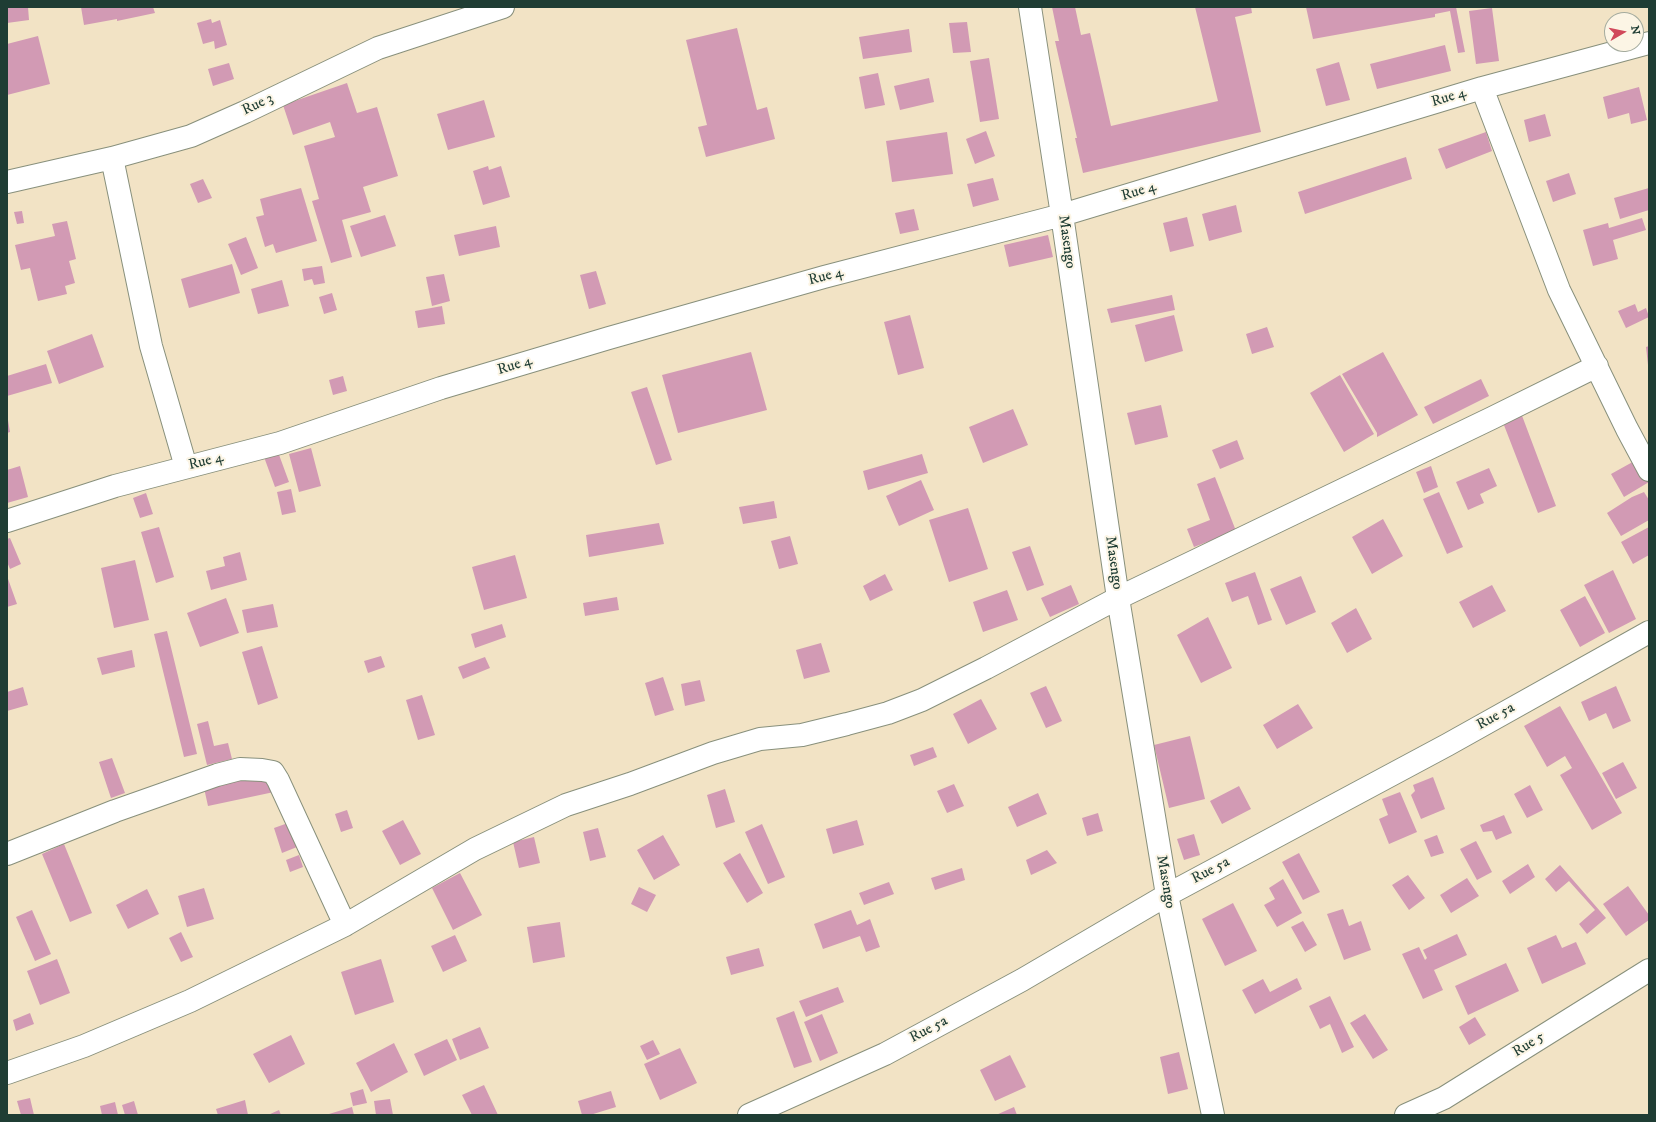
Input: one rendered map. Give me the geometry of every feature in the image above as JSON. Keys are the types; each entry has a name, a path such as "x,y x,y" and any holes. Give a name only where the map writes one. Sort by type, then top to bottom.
{"street":[{"name":"Rue 3","path":"7,182 112,158 191,136 245,112 378,48 503,7"},
{"name":"Masengo","path":"1030,7 1118,598 1166,895 1213,1115"},
{"name":"Rue 4","path":"7,521 115,486 280,443 441,388 609,338 824,278 1062,215 1482,88 1649,43"},
{"path":"1482,88 1559,290 1649,470"},
{"path":"112,158 151,346 186,467"},
{"path":"7,1073 84,1046 190,1001 345,924 475,849 566,805 630,784 720,751 760,739 802,735 888,713 922,700 1118,598 1597,366"},
{"name":"Rue 5a","path":"749,1115 885,1054 1022,980 1166,895 1447,745 1649,632"},
{"path":"7,854 115,810 217,775 240,769 273,772 345,924"},
{"name":"Rue 5","path":"1406,1115 1444,1098 1649,970"}],"building":[{"path":"7,7 28,7 29,20 7,23"},
{"path":"81,7 153,7 155,13 117,21 117,19 84,25"},
{"path":"1052,7 1075,7 1081,35 1090,33 1111,126 1218,101 1195,7 1251,7 1252,13 1235,17 1261,132 1083,173 1075,138 1077,138 1055,41 1059,41"},
{"path":"1306,7 1456,7 1465,52 1458,53 1450,11 1435,14 1435,17 1313,39"},
{"path":"1492,8 1499,61 1476,64 1469,11"},
{"path":"211,19 212,23 220,20 227,45 215,49 214,41 203,44 197,23"},
{"path":"967,22 971,52 953,53 949,23"},
{"path":"737,28 757,110 767,107 775,139 706,157 698,127 707,125 686,40"},
{"path":"909,29 912,52 863,59 859,37"},
{"path":"38,36 50,84 7,95 7,44"},
{"path":"1445,45 1451,71 1377,89 1370,64"},
{"path":"989,58 999,119 980,122 970,61"},
{"path":"1339,62 1350,100 1326,106 1316,69"},
{"path":"229,63 234,79 213,86 208,69"},
{"path":"878,73 885,105 865,109 859,77"},
{"path":"929,78 934,102 900,110 894,86"},
{"path":"347,83 357,113 377,107 398,176 363,187 371,212 342,220 352,257 331,263 312,201 319,199 304,146 335,137 330,122 293,135 283,105"},
{"path":"1639,87 1647,120 1631,124 1629,113 1608,119 1603,97"},
{"path":"484,100 495,137 448,150 437,114"},
{"path":"1545,114 1551,136 1529,142 1524,120"},
{"path":"986,131 995,156 975,164 966,139"},
{"path":"947,132 953,174 892,182 886,141"},
{"path":"1486,132 1492,151 1446,169 1438,149"},
{"path":"1406,157 1412,179 1305,214 1298,192"},
{"path":"488,166 489,170 501,166 510,197 483,205 473,171"},
{"path":"1569,173 1576,194 1553,202 1546,181"},
{"path":"993,178 999,200 973,207 967,184"},
{"path":"203,179 212,198 198,203 190,184"},
{"path":"301,188 317,241 276,253 273,244 265,247 256,217 264,215 260,199"},
{"path":"1649,188 1649,210 1620,219 1614,198"},
{"path":"1236,205 1242,232 1209,241 1202,214"},
{"path":"914,209 919,230 900,234 895,213"},
{"path":"22,211 24,223 17,224 14,212"},
{"path":"385,215 396,246 361,257 350,226"},
{"path":"1187,217 1194,246 1170,252 1163,223"},
{"path":"1642,218 1646,230 1613,240 1618,259 1593,266 1583,230 1608,223 1609,228"},
{"path":"67,221 76,259 69,261 75,283 65,286 67,294 38,301 30,268 21,270 15,245 55,236 52,224"},
{"path":"496,226 500,247 459,256 454,235"},
{"path":"1048,235 1053,257 1009,267 1004,245"},
{"path":"246,237 258,268 241,275 228,244"},
{"path":"232,264 240,293 189,308 181,279"},
{"path":"322,266 325,283 314,285 312,279 304,281 302,269"},
{"path":"596,271 606,304 589,309 580,275"},
{"path":"444,274 450,301 432,306 426,277"},
{"path":"282,280 289,306 258,314 251,289"},
{"path":"332,293 337,310 324,314 319,297"},
{"path":"1172,295 1175,310 1111,323 1107,309"},
{"path":"1635,304 1638,312 1646,308 1649,317 1626,328 1618,311"},
{"path":"442,306 445,324 418,328 415,311"},
{"path":"910,315 924,368 898,375 884,322"},
{"path":"1174,315 1183,351 1145,362 1135,325"},
{"path":"1267,327 1274,347 1252,354 1246,334"},
{"path":"92,334 104,367 59,384 47,351"},
{"path":"1649,346 1649,365 1648,365 1646,347"},
{"path":"751,352 767,410 678,433 662,375"},
{"path":"1383,352 1418,415 1377,437 1377,433 1342,374"},
{"path":"46,364 52,383 7,396 7,376"},
{"path":"1340,375 1374,434 1344,452 1310,393"},
{"path":"343,376 347,391 333,395 329,380"},
{"path":"1481,379 1489,396 1433,424 1424,407"},
{"path":"647,387 672,460 656,465 631,392"},
{"path":"1161,405 1168,437 1135,445 1127,413"},
{"path":"1013,409 1028,445 983,463 969,427"},
{"path":"1521,413 1556,506 1538,513 1502,420"},
{"path":"7,414 10,432 7,433"},
{"path":"1237,440 1244,459 1220,469 1212,450"},
{"path":"311,448 321,486 299,492 289,454"},
{"path":"278,452 289,482 275,487 264,457"},
{"path":"922,454 928,473 868,490 863,471"},
{"path":"1638,459 1649,482 1624,497 1611,474"},
{"path":"20,466 28,497 7,503 7,470"},
{"path":"1431,466 1438,487 1424,493 1416,472"},
{"path":"1489,468 1497,486 1480,494 1484,503 1468,510 1456,482"},
{"path":"1215,477 1236,531 1194,547 1187,529 1210,520 1197,484"},
{"path":"921,480 934,510 899,526 886,496"},
{"path":"291,489 296,512 282,515 277,492"},
{"path":"1439,492 1463,547 1447,554 1423,499"},
{"path":"1644,492 1649,500 1649,520 1621,536 1607,513 1632,497"},
{"path":"146,493 153,514 140,518 133,498"},
{"path":"774,501 777,518 743,524 739,507"},
{"path":"968,508 988,569 949,582 929,520"},
{"path":"1383,519 1403,556 1372,574 1352,537"},
{"path":"659,523 664,544 589,557 586,535"},
{"path":"159,527 174,577 156,583 141,532"},
{"path":"1649,527 1649,555 1633,564 1621,542"},
{"path":"790,536 798,564 779,569 771,541"},
{"path":"10,538 21,564 10,569 7,562 7,539"},
{"path":"1030,546 1044,585 1027,591 1012,552"},
{"path":"240,552 247,580 211,590 206,571 225,566 223,557"},
{"path":"515,555 527,598 484,610 472,567"},
{"path":"135,560 149,620 114,628 101,568"},
{"path":"1613,570 1636,619 1609,633 1584,585"},
{"path":"1255,572 1272,620 1258,625 1248,596 1232,602 1225,583"},
{"path":"885,574 893,590 870,601 863,586"},
{"path":"7,576 17,604 7,607"},
{"path":"1301,576 1316,612 1286,625 1270,589"},
{"path":"1071,585 1079,604 1050,617 1041,598"},
{"path":"1492,585 1506,611 1473,628 1459,602"},
{"path":"1007,590 1018,620 983,632 973,602"},
{"path":"1585,596 1605,633 1580,647 1560,610"},
{"path":"617,597 619,610 585,616 583,603"},
{"path":"226,598 239,633 200,647 187,613"},
{"path":"273,604 278,627 247,633 242,610"},
{"path":"1356,608 1372,639 1347,653 1331,623"},
{"path":"1208,617 1232,668 1201,683 1177,635"},
{"path":"502,624 506,637 475,648 471,634"},
{"path":"167,631 197,754 184,757 154,634"},
{"path":"821,643 830,672 804,679 796,650"},
{"path":"262,646 278,698 258,705 242,652"},
{"path":"132,650 135,667 102,675 97,658"},
{"path":"381,656 385,667 368,673 364,661"},
{"path":"485,657 490,668 463,679 458,667"},
{"path":"663,677 674,710 655,716 645,683"},
{"path":"700,680 705,701 685,706 681,684"},
{"path":"1046,686 1062,721 1046,728 1030,693"},
{"path":"1616,686 1631,721 1613,729 1606,713 1589,721 1581,702"},
{"path":"23,687 28,705 7,711 7,692"},
{"path":"422,695 435,735 418,740 406,700"},
{"path":"981,699 997,729 968,744 953,714"},
{"path":"1298,704 1313,728 1277,749 1263,725"},
{"path":"1560,706 1622,813 1592,830 1560,775 1572,768 1565,756 1547,767 1524,726"},
{"path":"208,721 214,746 228,743 232,759 207,765 197,724"},
{"path":"1190,736 1205,799 1169,808 1154,745"},
{"path":"933,747 937,757 914,766 910,755"},
{"path":"112,758 125,793 111,798 99,762"},
{"path":"1623,762 1637,788 1616,799 1602,773"},
{"path":"270,773 274,792 208,806 204,788"},
{"path":"1433,777 1445,809 1421,819 1411,795 1415,791 1413,785"},
{"path":"954,784 964,806 947,813 937,791"},
{"path":"1530,785 1543,810 1527,818 1514,794"},
{"path":"1239,786 1251,809 1222,824 1210,801"},
{"path":"725,789 735,822 716,828 707,795"},
{"path":"1400,792 1417,832 1389,844 1379,819 1388,815 1382,799"},
{"path":"1038,793 1047,814 1017,827 1008,807"},
{"path":"347,810 353,828 341,832 335,814"},
{"path":"1098,813 1103,831 1087,836 1082,818"},
{"path":"1504,815 1512,833 1496,840 1492,831 1483,832 1480,825"},
{"path":"403,820 421,854 400,865 382,831"},
{"path":"857,820 864,845 833,854 826,829"},
{"path":"288,823 297,847 282,853 274,828"},
{"path":"762,824 785,877 768,884 745,832"},
{"path":"598,828 606,857 590,861 583,832"},
{"path":"1194,834 1200,855 1184,860 1177,839"},
{"path":"663,835 680,865 654,880 637,850"},
{"path":"1437,835 1444,853 1431,857 1424,840"},
{"path":"534,837 540,863 519,868 513,842"},
{"path":"1476,841 1492,872 1477,880 1460,849"},
{"path":"64,844 92,913 70,922 42,854"},
{"path":"1047,850 1057,863 1031,875 1026,860"},
{"path":"740,853 763,893 747,903 723,863"},
{"path":"1299,853 1320,892 1303,900 1282,862"},
{"path":"299,855 303,867 290,872 286,860"},
{"path":"1528,864 1535,877 1510,894 1502,881"},
{"path":"1560,865 1606,918 1587,934 1579,924 1595,910 1569,881 1556,892 1545,879"},
{"path":"962,868 965,880 935,890 931,878"},
{"path":"460,873 482,915 453,930 432,888"},
{"path":"1408,875 1425,898 1409,910 1392,885"},
{"path":"1467,878 1479,896 1451,913 1440,895"},
{"path":"1283,879 1302,913 1277,927 1264,905 1275,899 1269,888"},
{"path":"889,882 894,894 864,905 859,893"},
{"path":"1628,886 1649,915 1649,920 1626,936 1603,904"},
{"path":"639,887 656,895 647,912 631,904"},
{"path":"204,888 214,919 187,927 178,896"},
{"path":"147,889 159,914 128,929 116,905"},
{"path":"1233,903 1257,951 1225,966 1202,919"},
{"path":"1343,909 1349,926 1361,921 1371,950 1344,960 1327,914"},
{"path":"32,910 51,954 35,961 16,917"},
{"path":"851,910 857,925 870,919 880,947 866,952 860,936 823,949 814,924"},
{"path":"1303,921 1317,945 1305,952 1291,927"},
{"path":"560,922 565,957 533,963 527,927"},
{"path":"181,932 193,957 181,962 169,938"},
{"path":"1457,934 1467,955 1434,970 1443,990 1423,999 1402,954 1419,947 1425,960 1427,958 1423,950"},
{"path":"455,935 467,961 443,972 431,946"},
{"path":"1556,935 1562,948 1576,942 1586,964 1542,984 1527,948"},
{"path":"759,948 764,966 731,975 726,957"},
{"path":"57,959 70,993 40,1005 27,971"},
{"path":"381,959 394,1002 355,1015 341,972"},
{"path":"1506,963 1519,991 1468,1015 1455,986"},
{"path":"1297,978 1302,989 1255,1014 1242,990 1263,979 1270,992"},
{"path":"838,987 844,1002 806,1017 799,1001"},
{"path":"1330,996 1354,1047 1342,1053 1330,1024 1320,1029 1309,1006"},
{"path":"794,1011 812,1062 794,1068 776,1018"},
{"path":"30,1013 34,1024 16,1031 13,1020"},
{"path":"822,1014 838,1053 820,1061 804,1022"},
{"path":"1365,1014 1388,1050 1373,1059 1350,1023"},
{"path":"1475,1017 1486,1035 1469,1045 1459,1027"},
{"path":"480,1027 489,1048 460,1060 452,1039"},
{"path":"291,1035 305,1064 269,1083 253,1054"},
{"path":"447,1039 457,1060 424,1076 414,1054"},
{"path":"653,1040 660,1054 647,1060 640,1046"},
{"path":"394,1043 408,1072 371,1092 356,1063"},
{"path":"680,1048 697,1083 660,1100 644,1064"},
{"path":"1179,1052 1188,1089 1168,1094 1160,1057"},
{"path":"1010,1055 1026,1087 995,1101 980,1070"},
{"path":"484,1085 498,1115 472,1115 462,1095"},
{"path":"363,1089 367,1103 353,1106 350,1093"},
{"path":"611,1091 616,1107 590,1115 582,1115 578,1101"},
{"path":"30,1098 34,1115 21,1115 17,1101"},
{"path":"390,1099 393,1115 376,1115 374,1101"},
{"path":"245,1100 248,1115 218,1115 216,1109"},
{"path":"134,1101 138,1115 125,1115 122,1105"},
{"path":"115,1102 118,1115 102,1115 100,1106"},
{"path":"352,1107 354,1115 329,1115 329,1114"},
{"path":"1014,1107 1017,1115 996,1115"},
{"path":"279,1110 281,1115 268,1115"}]}
